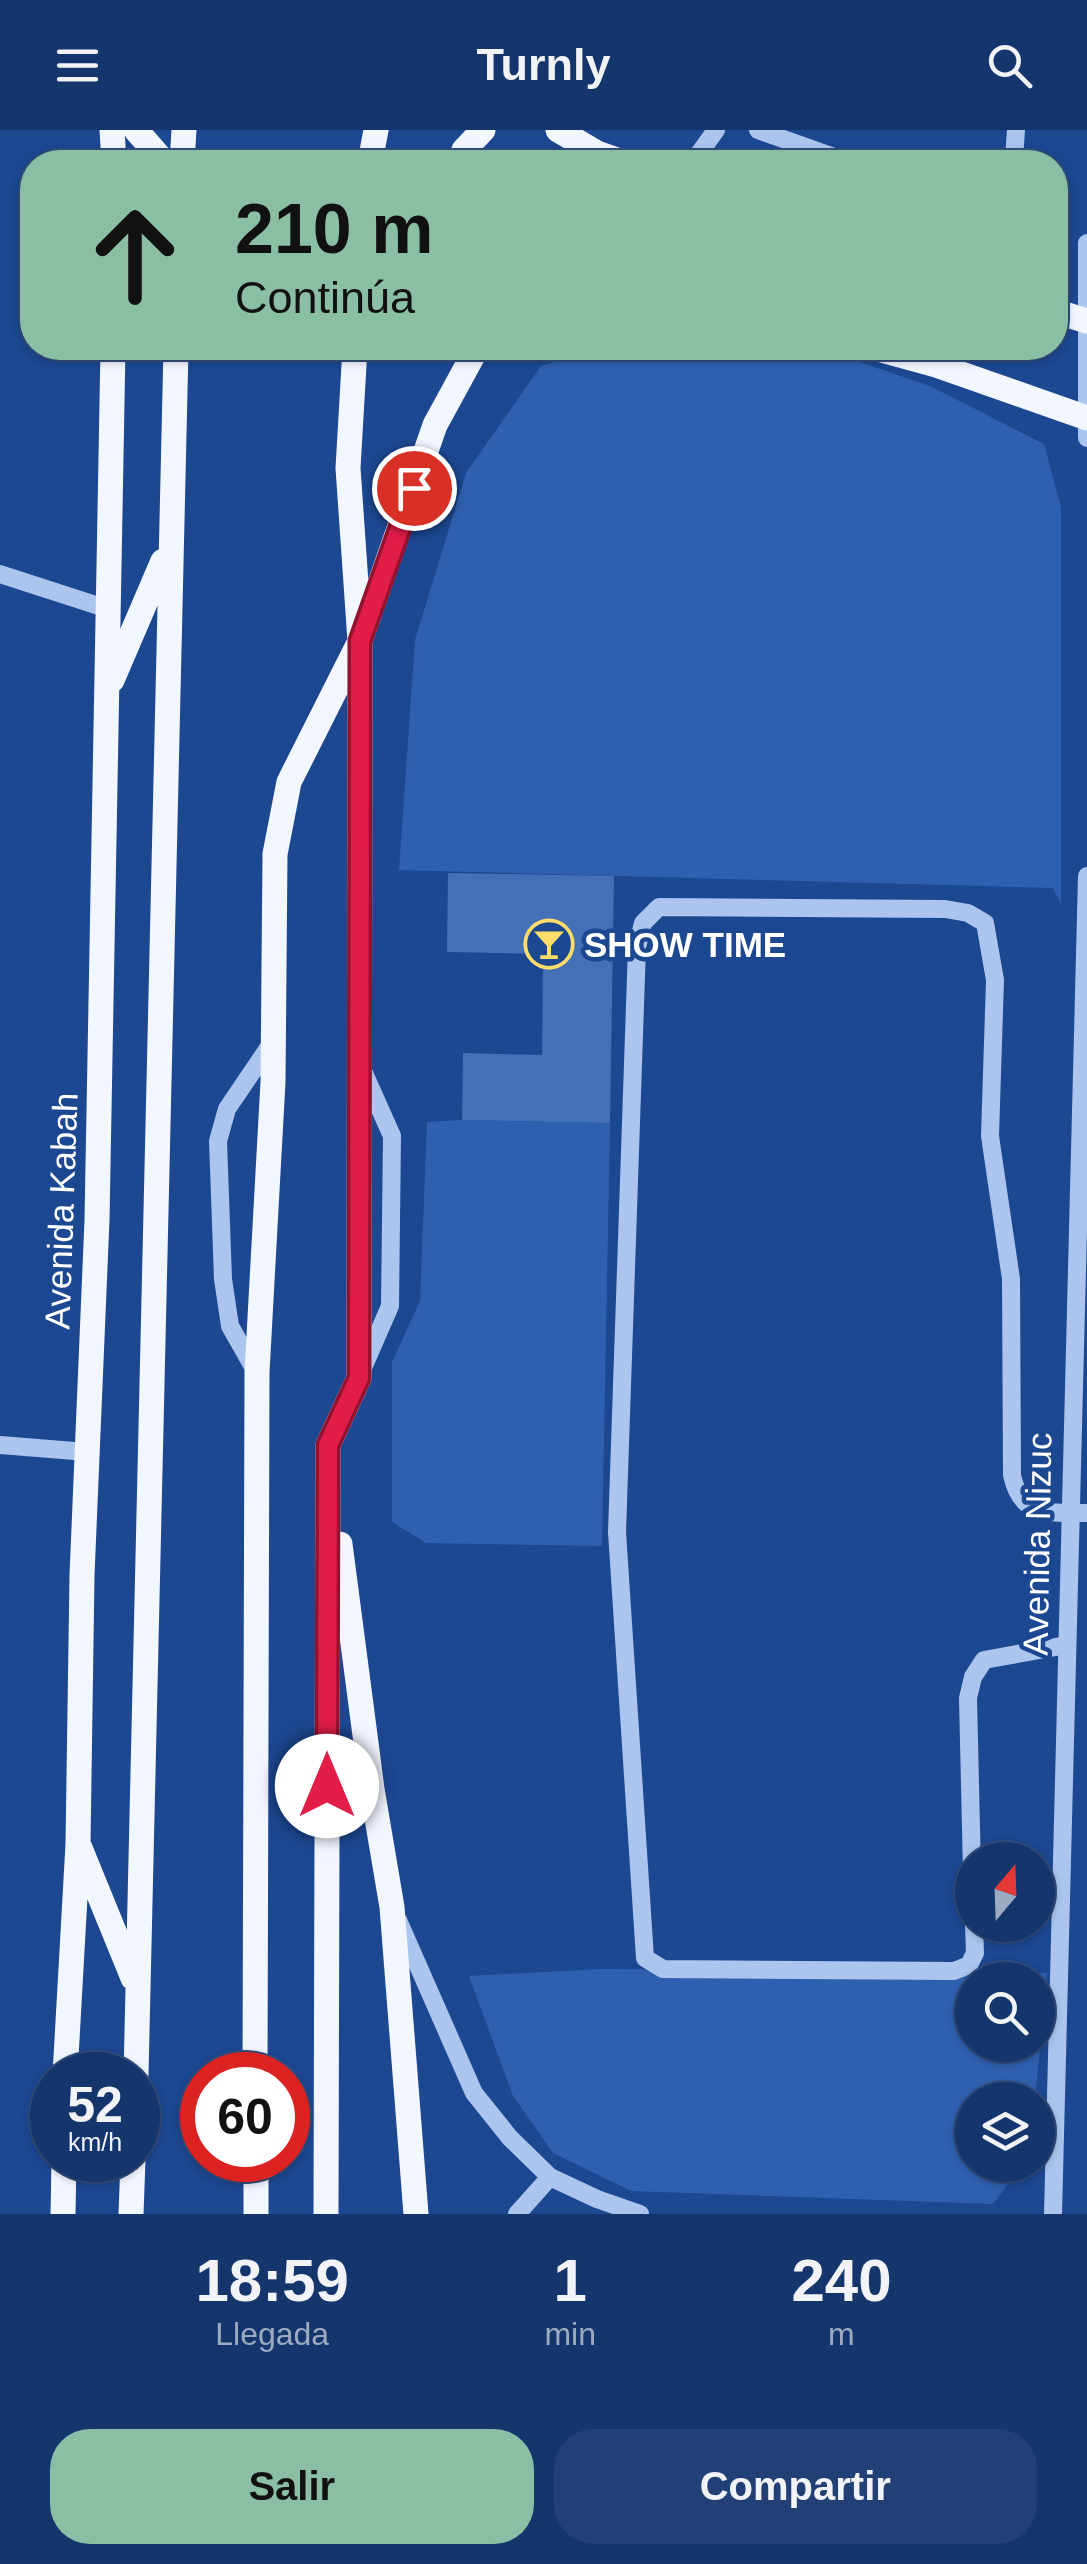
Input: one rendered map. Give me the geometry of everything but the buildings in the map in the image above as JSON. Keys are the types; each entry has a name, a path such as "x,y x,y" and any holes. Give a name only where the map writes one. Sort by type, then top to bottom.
{"main road":[{"path":"136,130 154,150"},
{"path":"464,150 483,130"},
{"path":"558,130 593,150"},
{"name":"Avenida Kabah","path":"65,2052 78,1844 98,1200 114,360"},
{"path":"137,2052 176,360"},
{"path":"326,2214 328,1445 359,1378 360,641 348,468 355,360"},
{"path":"255,2052 257,1372 273,1041 274,854 289,782 360,641 435,425 470,360"},
{"path":"918,360 1086,424"},
{"path":"106,694 169,546"},
{"path":"328,1445 372,1789 392,1906 416,2214"},
{"path":"78,1844 138,1990"},
{"path":"63,2214 64,2182"},
{"path":"131,2214 132,2182"},
{"path":"256,2182 256,2214"}],"street":[{"path":"758,130 814,150"},
{"path":"1086,424 1087,243"},
{"path":"0,574 108,609"},
{"name":"Avenida Nizuc","path":"1053,2214 1068,1645 1079,1512 1087,876"},
{"path":"974,1942 969,1964 954,1970 662,1969 645,1958 617,1532 636,946 643,924 659,906 945,909 968,913 985,922 995,980 990,1136 1011,1279 1012,1475 1017,1497 1031,1508 1079,1512"},
{"path":"257,1372 230,1326 223,1279 218,1141 227,1110 273,1041"},
{"path":"0,1445 88,1452"},
{"path":"971,1842 968,1698 972,1677 984,1660 1068,1645"},
{"path":"392,1906 474,2094 510,2138 550,2177 640,2214"},
{"path":"517,2214 550,2177"}],"shaded area":[{"path":"561,360 854,360 930,386 1044,444 1061,507 1061,904 1053,888 399,870 415,640 466,473 541,366"},
{"path":"427,1122 610,1123 602,1546 426,1543 392,1522 392,1362 420,1301"},
{"path":"600,1969 955,1972 955,2062 1039,2062 1037,2082 955,2082 955,2182 1009,2182 993,2204 631,2191 553,2153 513,2096 469,1976"}],"place":[{"name":"SHOW TIME","path":"549,944"}],"route":[{"path":"327,1786 328,1445 359,1378 360,641 414,488"}]}
